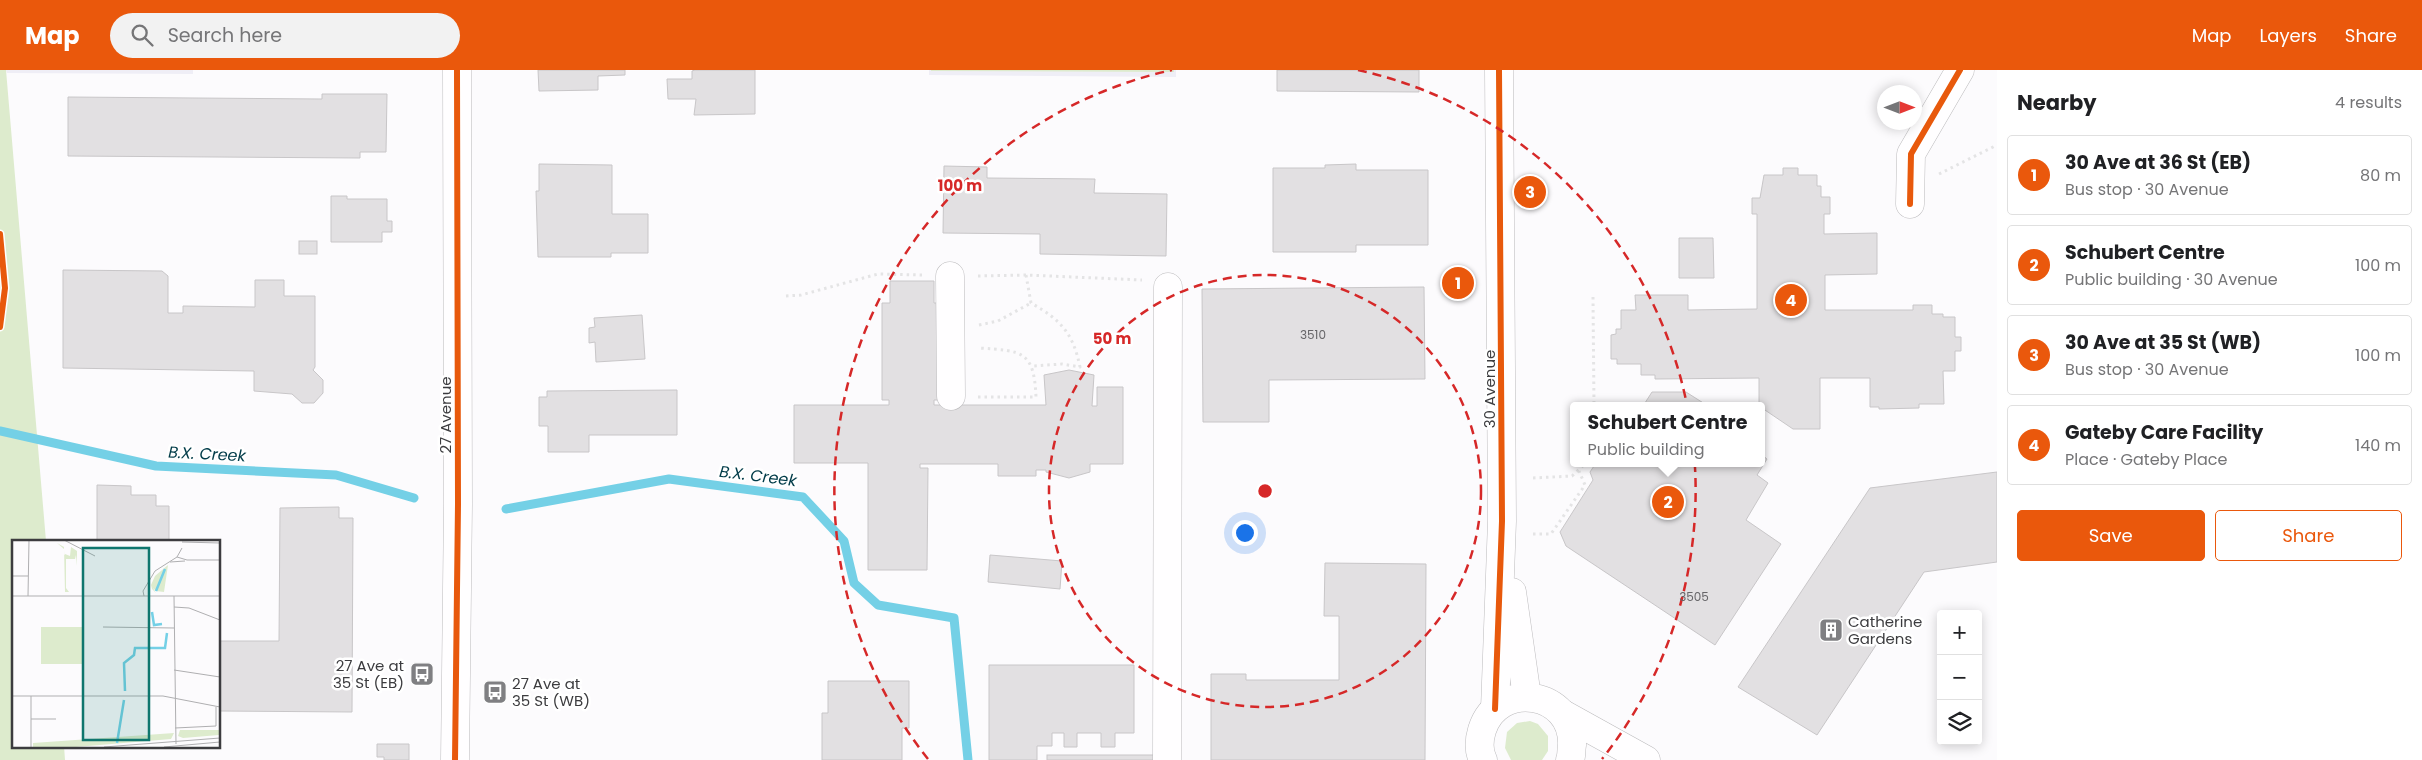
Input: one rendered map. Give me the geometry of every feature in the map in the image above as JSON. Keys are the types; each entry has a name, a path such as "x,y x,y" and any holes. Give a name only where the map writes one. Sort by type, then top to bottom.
{"street":[{"name":"27 Avenue","path":"455,760 458,504 457,70"},
{"name":"30 Avenue","path":"1495,708 1502,521 1500,70"},
{"path":"1910,204 1911,154 1960,70"},
{"path":"950,276 952,396"},
{"path":"1167,760 1168,287"},
{"name":"30 Avenue","path":"1502,521 1527,697"},
{"path":"1483,760 1479,740 1485,721 1495,708 1504,702 1527,697 1550,703 1562,714 1646,760"},
{"path":"1562,714 1572,734 1570,760"}],"path":[{"path":"1939,174 1997,145"},
{"path":"1026,275 1031,303 1061,322 1072,339 1080,367 1062,364 1033,366"},
{"path":"1593,298 1594,402"},
{"path":"977,325 998,320 1031,303"},
{"path":"952,396 1036,397 1033,366 1026,358 1011,350 976,347"},
{"path":"1533,478 1572,476 1582,467"},
{"path":"1533,534 1551,534 1585,485 1579,471"}],"shaded area":[{"path":"6,70 193,70 193,74 7,73"},
{"path":"929,70 1176,70 1176,77 929,75"}],"green space":[{"path":"0,70 6,70 46,540 12,540 12,748 64,748 65,760 0,760"},
{"path":"1174,70 1174,72 931,71"},
{"path":"1530,721 1538,724 1548,736 1548,751 1542,760 1511,760 1505,748 1507,732 1517,723"}],"building":[{"path":"538,70 625,70 625,75 598,76 598,90 539,91"},
{"path":"755,70 755,114 694,115 696,99 668,99 667,79 692,79 692,71"},
{"path":"1277,70 1419,70 1419,92 1277,91"},
{"path":"322,94 387,94 386,152 360,152 360,158 68,156 68,97 322,99"},
{"path":"539,164 612,165 612,214 648,214 648,253 611,253 611,257 538,257 536,191 539,191"},
{"path":"1356,164 1356,170 1428,170 1428,245 1356,245 1356,252 1273,252 1273,168 1325,168 1325,165"},
{"path":"944,166 987,167 987,178 1095,179 1094,193 1167,194 1166,256 1040,254 1040,234 943,233"},
{"path":"1783,168 1798,168 1798,175 1817,175 1817,186 1821,186 1821,197 1830,197 1830,214 1824,214 1824,234 1877,233 1877,274 1825,275 1825,310 1913,310 1913,305 1932,305 1932,314 1943,314 1943,317 1955,317 1955,337 1961,337 1961,351 1955,351 1955,371 1943,371 1944,404 1919,404 1919,408 1879,409 1879,407 1870,407 1870,378 1820,378 1820,429 1793,429 1765,410 1765,402 1759,402 1759,378 1655,379 1655,375 1641,375 1641,364 1617,364 1617,359 1611,359 1611,335 1616,334 1616,329 1621,329 1621,310 1636,310 1635,295 1688,295 1688,310 1757,309 1757,214 1752,214 1752,198 1760,198 1764,175 1783,175"},
{"path":"331,196 347,196 347,199 387,199 387,221 392,221 392,232 382,232 382,242 331,242"},
{"path":"1679,238 1713,238 1714,278 1679,278"},
{"path":"299,241 317,241 317,254 299,254"},
{"path":"63,270 162,271 168,276 168,313 183,313 183,306 255,307 255,280 284,280 284,296 315,296 315,367 313,370 323,380 323,393 314,403 302,403 292,394 254,391 254,371 63,368"},
{"path":"890,281 934,281 934,303 941,303 941,400 934,400 934,405 1046,405 1044,375 1069,370 1094,375 1092,406 1097,406 1097,387 1123,387 1123,464 1090,464 1090,472 1069,478 1046,472 1046,470 1036,470 1036,476 998,476 998,464 920,464 920,468 928,468 927,570 868,570 868,463 794,463 794,405 889,405 889,400 882,400 882,303 890,303"},
{"path":"1424,287 1425,379 1269,380 1269,422 1203,422 1202,289"},
{"path":"642,315 645,359 596,362 595,342 589,343 589,328 595,327 594,318"},
{"path":"677,390 677,435 589,435 589,452 548,452 548,426 539,426 539,397 547,397 547,391"},
{"path":"1652,392 1686,392 1702,402 1646,402"},
{"path":"1593,467 1762,467 1757,475 1768,483 1746,520 1781,544 1715,645 1566,546 1560,532 1593,480 1590,472"},
{"name":"Catherine Gardens","path":"1997,472 1997,562 1924,572 1817,735 1738,687 1870,488"},
{"path":"97,485 131,486 131,495 156,495 156,506 169,506 169,540 97,540"},
{"path":"339,507 339,518 353,518 352,712 220,711 220,641 279,641 280,508"},
{"path":"990,555 1062,561 1060,589 988,582"},
{"path":"1325,563 1426,564 1425,760 1211,760 1211,674 1246,674 1246,680 1339,680 1339,616 1324,616"},
{"path":"989,665 1134,665 1134,733 1115,733 1115,747 1101,747 1101,733 1077,733 1077,747 1064,747 1064,733 1052,733 1052,746 1037,746 1037,760 989,760"},
{"path":"828,681 909,681 909,728 902,728 902,760 822,760 822,713 828,713"},
{"path":"377,744 409,744 409,760 384,760 384,757 377,757"},
{"path":"1047,755 1154,755 1154,760 1047,760"}],"waterway":[{"name":"B.X. Creek","path":"0,431 156,466 336,475 414,498"},
{"name":"B.X. Creek","path":"506,509 669,479 803,497 844,541 854,583 878,605 954,618 968,760"}],"cycle path":[{"path":"455,760 458,504 457,70"},
{"path":"1495,709 1502,521 1499,70"},
{"path":"1910,204 1911,154 1960,70"},
{"path":"0,234 5,288 0,327"}],"place":[{"name":"30 Ave at 35 St (WB)","path":"1530,192"},
{"name":"30 Ave at 36 St (EB)","path":"1458,283"},
{"name":"Gateby Care Facility","path":"1791,300"},
{"name":"Schubert Centre","path":"1668,502"},
{"name":"Catherine Gardens","path":"1831,630"},
{"name":"27 Ave at 35 St (EB)","path":"422,674"},
{"name":"27 Ave at 35 St (WB)","path":"495,692"}]}
